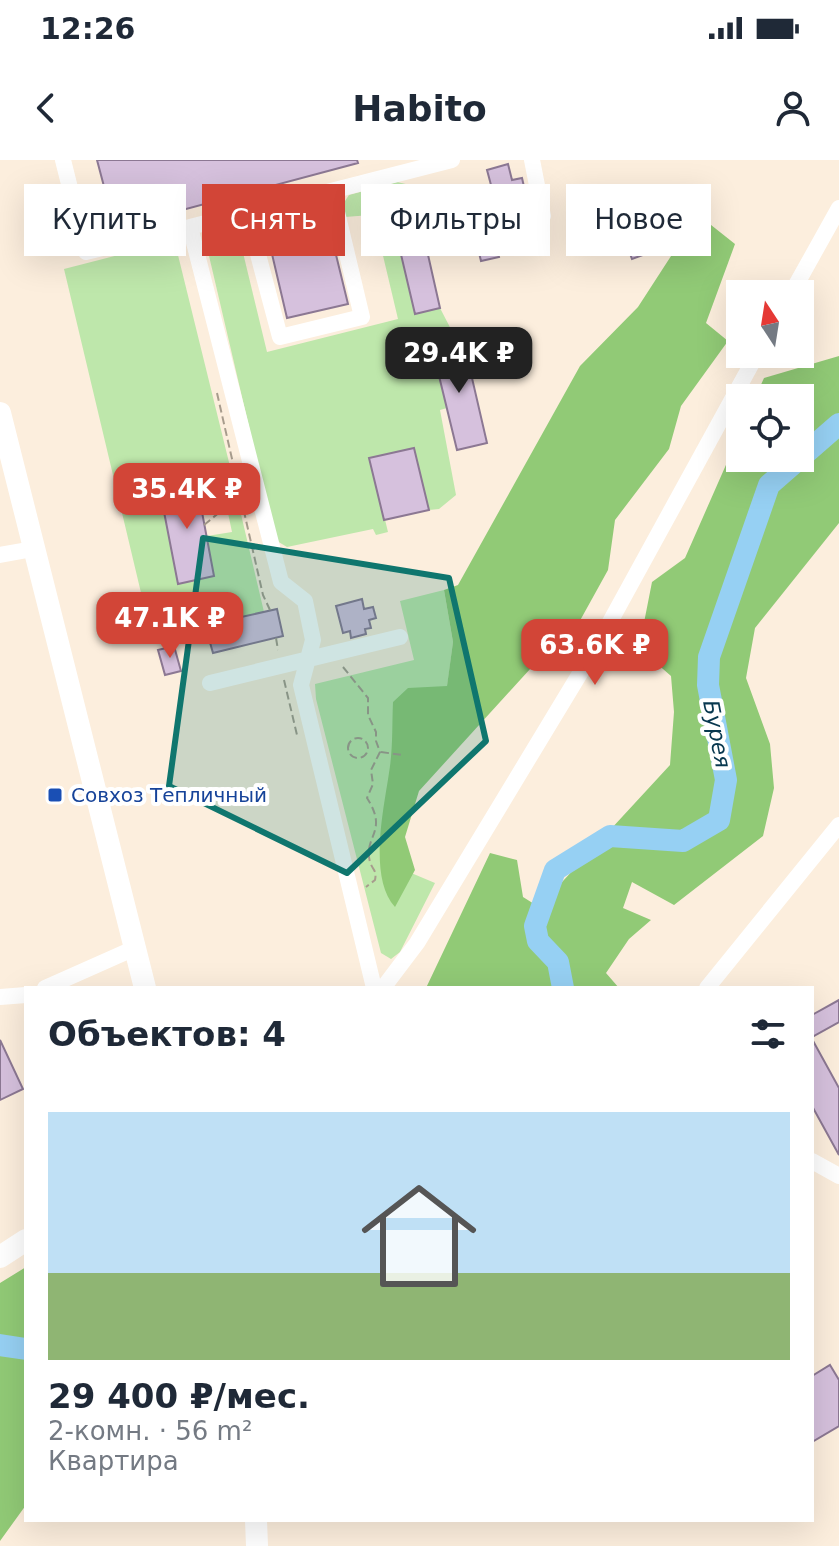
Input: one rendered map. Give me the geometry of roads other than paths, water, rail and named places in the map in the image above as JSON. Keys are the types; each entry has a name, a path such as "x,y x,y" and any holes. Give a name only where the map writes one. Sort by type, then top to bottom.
{"main road":[{"path":"0,413 144,986"},
{"path":"0,1257 24,1241"},
{"path":"256,1522 257,1546"}],"street":[{"path":"63,160 86,252 202,224"},
{"path":"345,188 452,160"},
{"path":"532,160 537,184"},
{"path":"799,280 839,208"},
{"path":"190,227 281,582 305,601 313,640 301,685 374,986"},
{"path":"258,256 280,337 362,317 345,246"},
{"path":"385,986 417,943 599,642 749,368"},
{"path":"0,555 33,549"},
{"path":"210,683 400,637"},
{"path":"709,986 839,825"},
{"path":"50,986 135,948"},
{"path":"1,996 24,995"},
{"path":"814,1162 839,1176"}],"waterway":[{"name":"Бурея","path":"563,986 558,962 538,941 535,926 555,870 610,836 683,841 719,820 726,780 708,685 709,657 769,485 839,424"},
{"name":"Бурея","path":"0,1345 24,1349"}],"place":[{"name":"Совхоз Тепличный","path":"55,795"}]}
